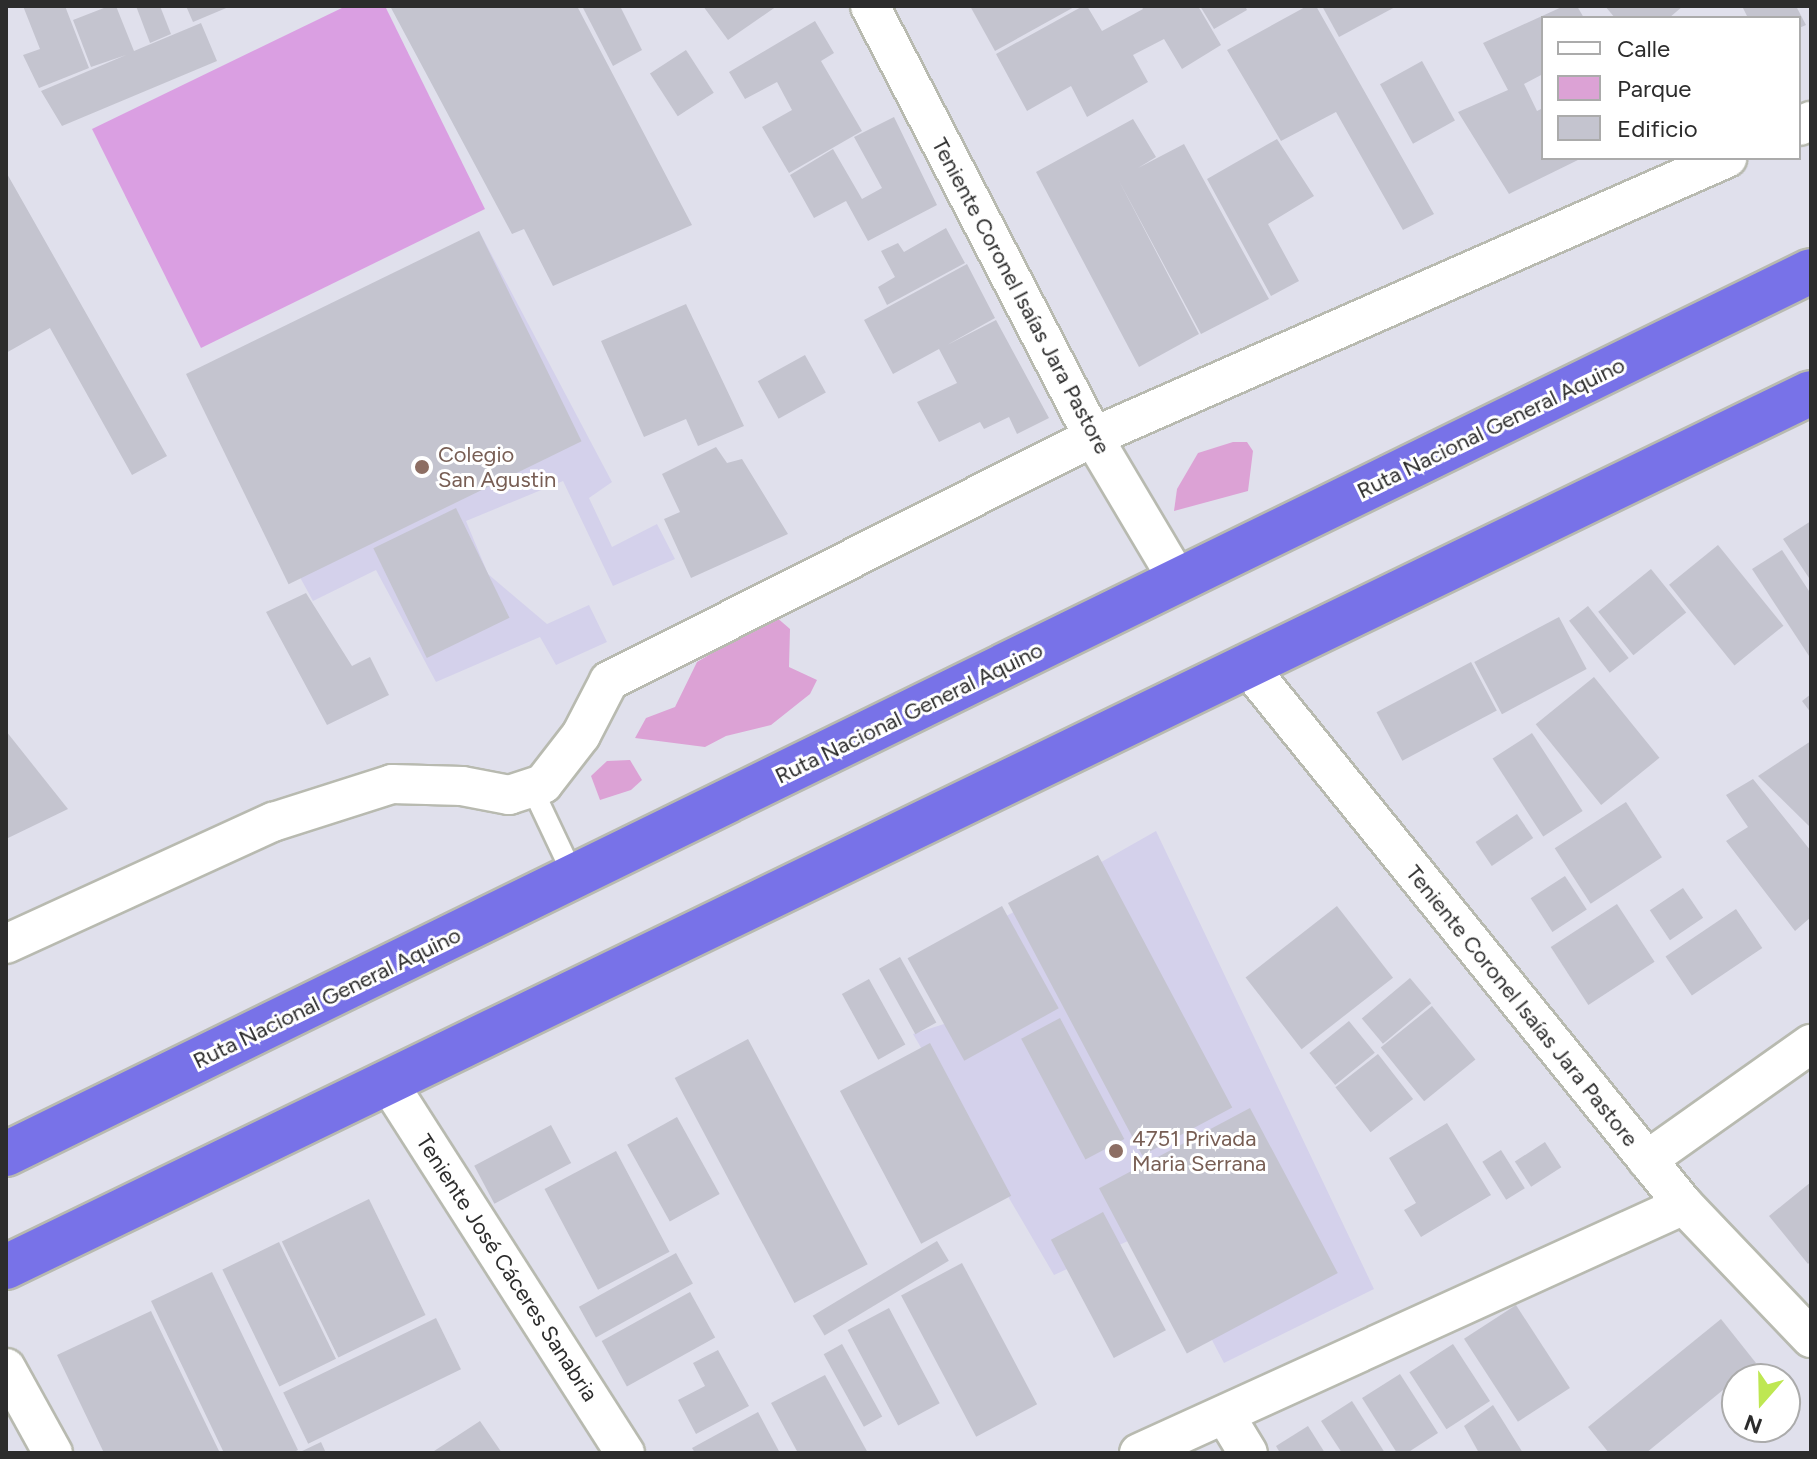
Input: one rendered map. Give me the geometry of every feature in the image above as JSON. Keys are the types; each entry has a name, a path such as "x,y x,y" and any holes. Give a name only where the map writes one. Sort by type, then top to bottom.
{"highway":[{"name":"Ruta Nacional General Aquino","path":"6,1154 1811,271"},
{"path":"6,1267 1811,393"}],"street":[{"name":"Teniente Coronel Isaías Jara Pastore","path":"870,6 1093,437 1179,582"},
{"path":"6,944 273,822 392,784 462,786 509,795 543,784 581,735 609,681 1093,437 1722,160"},
{"name":"Teniente Coronel Isaías Jara Pastore","path":"1246,664 1684,1205 1811,1338"},
{"path":"1647,1160 1811,1044"},
{"name":"Teniente José Cáceres Sanabria","path":"389,1084 625,1453"},
{"path":"1139,1453 1684,1205"},
{"path":"6,1368 53,1453"},
{"path":"1225,1415 1248,1453"}],"lane":[{"path":"532,788 574,877"}],"shaded area":[{"path":"346,6 385,6 485,209 201,348 92,129"},
{"name":"Colegio San Agustin","path":"479,231 612,482 589,498 612,547 657,524 675,559 613,586 563,481 466,521 488,574 547,624 589,605 607,642 556,665 540,637 436,682 376,570 313,601 274,530"},
{"path":"1156,831 1374,1289 1224,1363 1154,1229 1054,1275 913,1034 1006,1004 973,935"}],"green space":[{"path":"1233,442 1247,442 1253,451 1248,491 1174,511 1177,489 1198,453"},
{"path":"775,616 790,629 789,667 817,680 810,694 771,725 726,736 705,747 635,738 646,718 675,707 697,662"},
{"path":"630,760 642,780 631,790 600,800 591,776 607,761"}],"building":[{"path":"23,6 65,6 89,68 39,88 23,55 40,49"},
{"path":"116,6 134,51 201,23 217,61 62,126 41,91 126,55 91,67 73,20"},
{"path":"136,6 160,6 171,34 150,43"},
{"path":"186,6 231,6 193,22"},
{"path":"390,6 577,6 692,225 553,286 524,229 512,234"},
{"path":"582,6 620,6 642,50 613,66"},
{"path":"703,6 777,6 728,40"},
{"path":"970,6 1076,6 995,51"},
{"path":"1087,6 1102,31 1143,9 1141,6 1198,6 1221,45 1182,69 1164,39 1133,55 1148,82 1087,117 1071,86 1027,111 996,54"},
{"path":"1200,6 1245,6 1247,10 1214,29"},
{"path":"1307,6 1316,6 1434,214 1403,230 1336,112 1281,141 1227,50"},
{"path":"1322,6 1397,6 1339,37"},
{"path":"1564,6 1577,6 1583,16 1542,16"},
{"path":"1605,6 1683,6 1671,16 1613,16"},
{"path":"1742,6 1796,6 1806,25 1801,27 1801,16 1747,16"},
{"path":"1541,17 1541,75 1524,84 1537,111 1541,109 1541,160 1578,160 1509,194 1458,112 1508,90 1483,43"},
{"path":"815,21 834,53 821,61 862,131 789,173 762,127 792,110 777,82 745,99 729,72"},
{"path":"686,50 714,93 678,116 650,73"},
{"path":"1422,61 1455,120 1413,144 1380,84"},
{"path":"894,117 937,205 868,241 846,201 814,218 790,175 833,149 862,199 882,188 854,137"},
{"path":"1133,119 1156,157 1138,168 1184,144 1269,299 1201,334 1118,179 1199,334 1139,367 1036,172"},
{"path":"1277,139 1314,196 1268,224 1299,281 1271,296 1207,179"},
{"path":"6,172 167,456 132,475 50,328 6,353"},
{"path":"946,228 965,263 887,305 878,287 895,277 881,251 898,243 904,252"},
{"name":"Colegio San Agustin","path":"479,231 582,441 289,584 186,374"},
{"path":"967,264 995,318 947,345 996,320 1049,418 1017,434 1009,417 984,429 980,422 939,442 917,402 957,383 939,349 893,374 864,320"},
{"path":"686,304 744,426 698,446 686,419 644,437 601,341"},
{"path":"805,355 826,393 779,419 758,381"},
{"path":"716,447 727,463 742,459 788,534 691,578 664,519 680,512 662,474"},
{"path":"456,508 509,618 427,658 373,548"},
{"path":"1811,521 1811,581 1783,539"},
{"path":"1718,545 1783,626 1734,665 1669,585"},
{"path":"1782,550 1811,594 1811,659 1752,569"},
{"path":"1651,569 1686,613 1633,655 1598,612"},
{"path":"306,593 352,666 370,657 389,695 327,725 266,612"},
{"path":"1588,606 1629,658 1610,673 1569,621"},
{"path":"1559,617 1587,669 1502,714 1474,662"},
{"path":"1471,662 1497,711 1402,761 1377,712"},
{"path":"1594,677 1659,758 1601,805 1536,724"},
{"path":"1811,694 1811,713 1802,701"},
{"path":"6,731 68,809 6,839"},
{"path":"1532,733 1583,811 1543,837 1493,759"},
{"path":"1811,741 1811,828 1758,776"},
{"path":"1753,779 1811,851 1811,917 1795,931 1726,841 1748,827 1726,795"},
{"path":"1626,802 1662,857 1591,904 1555,848"},
{"path":"1517,814 1533,838 1492,866 1476,842"},
{"path":"1098,855 1232,1108 1142,1155 1008,903"},
{"path":"1565,876 1587,910 1552,932 1531,898"},
{"path":"1683,888 1703,918 1670,940 1650,910"},
{"path":"1617,904 1655,962 1588,1005 1551,947"},
{"path":"1002,906 1059,1008 964,1061 908,958"},
{"path":"1337,906 1393,978 1302,1049 1246,977"},
{"path":"1736,909 1762,948 1692,995 1666,957"},
{"path":"900,957 936,1023 915,1034 879,969"},
{"path":"1410,978 1431,1003 1383,1044 1362,1018"},
{"path":"869,979 905,1045 878,1060 842,994"},
{"path":"1432,1006 1475,1060 1424,1101 1381,1048"},
{"path":"1060,1018 1124,1139 1085,1160 1021,1039"},
{"path":"1349,1021 1375,1053 1335,1085 1309,1053"},
{"path":"748,1039 868,1264 794,1303 675,1078"},
{"path":"930,1043 1011,1196 921,1244 840,1091"},
{"path":"1378,1054 1413,1099 1371,1132 1335,1087"},
{"path":"1250,1108 1338,1273 1187,1353 1099,1188"},
{"path":"677,1117 720,1194 670,1222 627,1145"},
{"path":"1447,1123 1491,1195 1421,1237 1404,1210 1416,1203 1389,1158"},
{"path":"551,1125 571,1163 494,1204 474,1166"},
{"path":"1545,1142 1561,1167 1531,1187 1515,1162"},
{"path":"1501,1150 1525,1188 1506,1200 1482,1162"},
{"path":"616,1151 670,1252 598,1290 544,1189"},
{"path":"1811,1182 1811,1261 1808,1264 1769,1216"},
{"path":"369,1199 426,1315 338,1357 282,1242"},
{"path":"1103,1212 1166,1330 1114,1358 1051,1240"},
{"path":"937,1241 949,1261 825,1335 813,1316"},
{"path":"279,1242 336,1359 279,1386 222,1270"},
{"path":"676,1253 693,1284 596,1337 579,1307"},
{"path":"962,1263 1037,1404 976,1437 901,1295"},
{"path":"212,1272 298,1450 292,1453 224,1453 151,1301"},
{"path":"690,1292 715,1337 627,1386 602,1341"},
{"path":"1516,1305 1570,1388 1518,1422 1464,1339"},
{"path":"889,1308 940,1403 898,1425 848,1330"},
{"path":"151,1311 220,1453 104,1453 57,1355"},
{"path":"436,1318 461,1369 308,1444 283,1393"},
{"path":"1721,1319 1756,1363 1721,1363 1721,1392 1646,1453 1609,1453 1588,1427"},
{"path":"842,1344 882,1417 864,1427 824,1354"},
{"path":"1453,1344 1490,1401 1446,1429 1409,1372"},
{"path":"718,1350 749,1406 696,1434 678,1400 705,1386 693,1363"},
{"path":"1400,1374 1438,1433 1407,1453 1397,1453 1362,1398"},
{"path":"825,1375 868,1453 798,1453 771,1403"},
{"path":"1352,1401 1385,1453 1342,1453 1321,1421"},
{"path":"1493,1405 1523,1453 1479,1453 1464,1426"},
{"path":"758,1412 780,1453 695,1453 692,1448"},
{"path":"480,1421 502,1453 431,1453"},
{"path":"1308,1426 1325,1453 1280,1453 1276,1446"},
{"path":"321,1442 326,1453 298,1453"}],"place":[{"name":"Colegio San Agustin","path":"422,467"},
{"name":"4751 Privada Maria Serrana","path":"1116,1151"}]}
